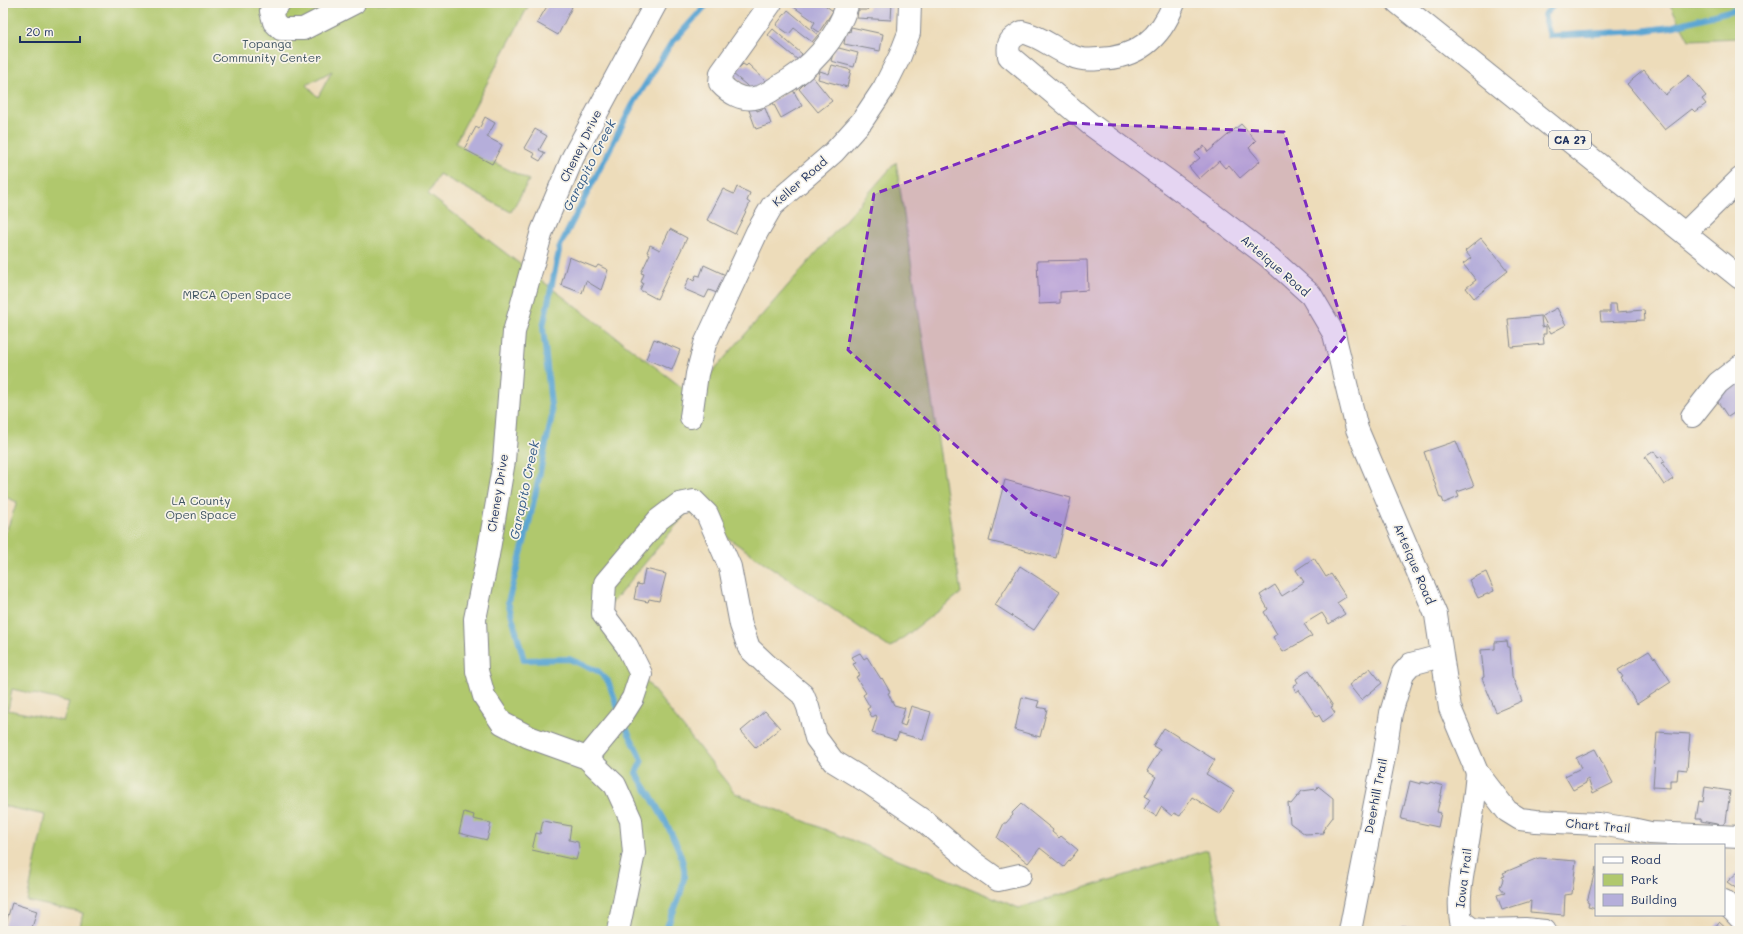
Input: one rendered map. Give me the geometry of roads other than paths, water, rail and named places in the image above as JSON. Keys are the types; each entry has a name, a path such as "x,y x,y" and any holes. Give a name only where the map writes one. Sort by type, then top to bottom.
{"street":[{"path":"279,3 271,11 274,22 281,29 302,29 354,3"},
{"name":"Cheney Drive","path":"618,931 634,853 631,820 615,784 586,758 529,737 502,723 484,696 477,671 475,619 488,555 504,461 514,332 542,231 573,157 656,3"},
{"path":"771,3 721,73 720,83 729,92 743,98 757,98 782,85 806,69 825,48 842,21 848,3"},
{"name":"Keller Road","path":"691,417 697,374 705,344 757,232 772,206 834,152 866,116 884,88 900,56 909,33 910,3"},
{"name":"Arteique Road","path":"1174,3 1169,17 1159,32 1146,44 1131,53 1113,59 1083,59 1072,56 1034,34 1022,32 1012,38 1007,47 1009,56 1090,124 1270,258 1311,295 1334,334 1357,429 1436,615 1450,708 1477,772"},
{"name":"CA 27","path":"1398,3 1740,278"},
{"path":"1685,233 1740,179"},
{"path":"1692,416 1718,383 1740,366"},
{"path":"586,758 621,717 633,698 641,674 627,646 603,614 605,583 658,520 679,504 694,501 707,514 730,567 741,625 749,648 803,695 808,707 816,738 833,761 869,783 924,821 970,860 998,880 1020,875"},
{"name":"Deerhill Trail","path":"1350,931 1391,713 1402,673 1410,664 1441,656"},
{"name":"Chart Trail","path":"1477,772 1507,811 1520,819 1598,824 1632,828 1656,839 1740,837"},
{"name":"Iowa Trail","path":"1477,772 1458,907 1461,921 1472,929 1525,929 1545,931"},
{"path":"1725,902 1740,918"}],"waterway":[{"name":"Garapito Creek","path":"619,711 608,681 598,671 569,659 524,660 508,602 528,528 552,416 543,327 560,246 632,106 670,45 708,3"},
{"path":"1556,3 1544,15 1550,36 1641,31 1670,27 1740,8"},
{"name":"Garapito Creek","path":"623,722 642,760 636,773 657,806 682,859 684,869 683,884 675,909 665,931"}],"park label":[{"name":"Topanga Community Center","path":"267,51"},
{"name":"MRCA Open Space","path":"237,295"},
{"name":"LA County Open Space","path":"201,508"}]}
